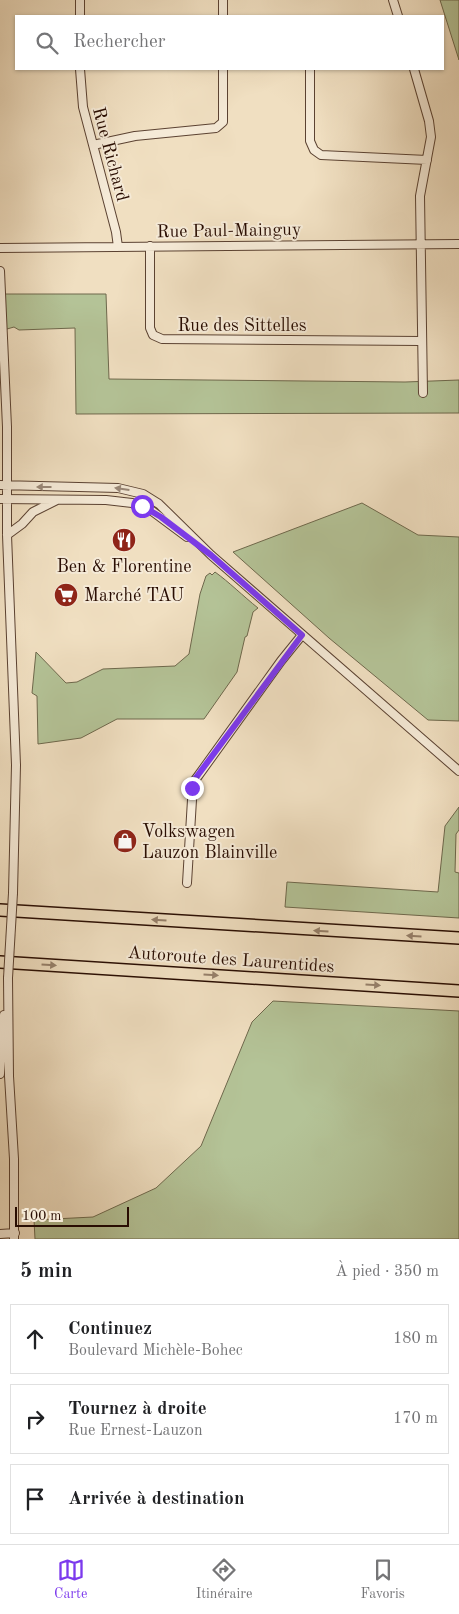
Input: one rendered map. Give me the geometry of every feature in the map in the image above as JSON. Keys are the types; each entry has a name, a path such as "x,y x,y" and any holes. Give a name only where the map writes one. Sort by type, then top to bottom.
{"highway":[{"name":"Autoroute des Laurentides","path":"0,910 459,938"},
{"name":"Autoroute des Laurentides","path":"0,962 459,991"}],"street":[{"path":"80,0 80,15"},
{"path":"223,0 223,15"},
{"path":"394,0 398,15"},
{"name":"Rue Richard","path":"80,70 82,107 116,232 118,247"},
{"path":"93,146 135,136 216,128 223,122 223,70"},
{"path":"310,70 310,141 314,150 321,155 427,160"},
{"path":"414,70 429,121 431,138 420,196 423,393"},
{"name":"Rue Paul-Mainguy","path":"0,248 459,244"},
{"name":"Rue des Sittelles","path":"150,246 150,328 153,335 162,339 421,341"},
{"path":"0,271 7,414 3,499 7,535 16,765 13,894 0,1074"},
{"path":"4,486 113,488 137,492 159,504 211,555 459,771"},
{"path":"3,499 112,500 137,504 161,517 211,555"},
{"path":"7,535 22,524 33,512 59,500"},
{"path":"0,528 7,535"},
{"path":"187,883 193,783 302,635"},
{"path":"0,1234 14,1236 14,1158 9,1076 8,978"}],"green space":[{"path":"440,0 459,0 459,60"},
{"path":"0,294 106,294 109,379 405,382 459,380 459,413 76,414 75,328 19,330 14,327 0,331"},
{"path":"362,503 418,535 459,537 459,721 428,720 329,638 233,552"},
{"path":"215,572 258,608 253,612 237,672 204,719 117,719 81,738 38,744 37,696 32,693 36,652 66,683 77,682 103,669 175,666 189,654 200,594 206,576 210,573 212,575"},
{"path":"459,807 455,872 459,873 459,918 285,907 287,882 438,892 445,826"},
{"path":"273,1001 459,1011 459,1239 35,1239 34,1220 93,1217 156,1188 201,1146 252,1022"}],"place":[{"name":"Ben & Florentine","path":"124,540"},
{"name":"Marché TAU","path":"66,595"},
{"name":"Volkswagen Lauzon Blainville","path":"125,841"}],"route":[{"path":"142,506 161,517 211,555 302,635 195,779 192,788"}]}
